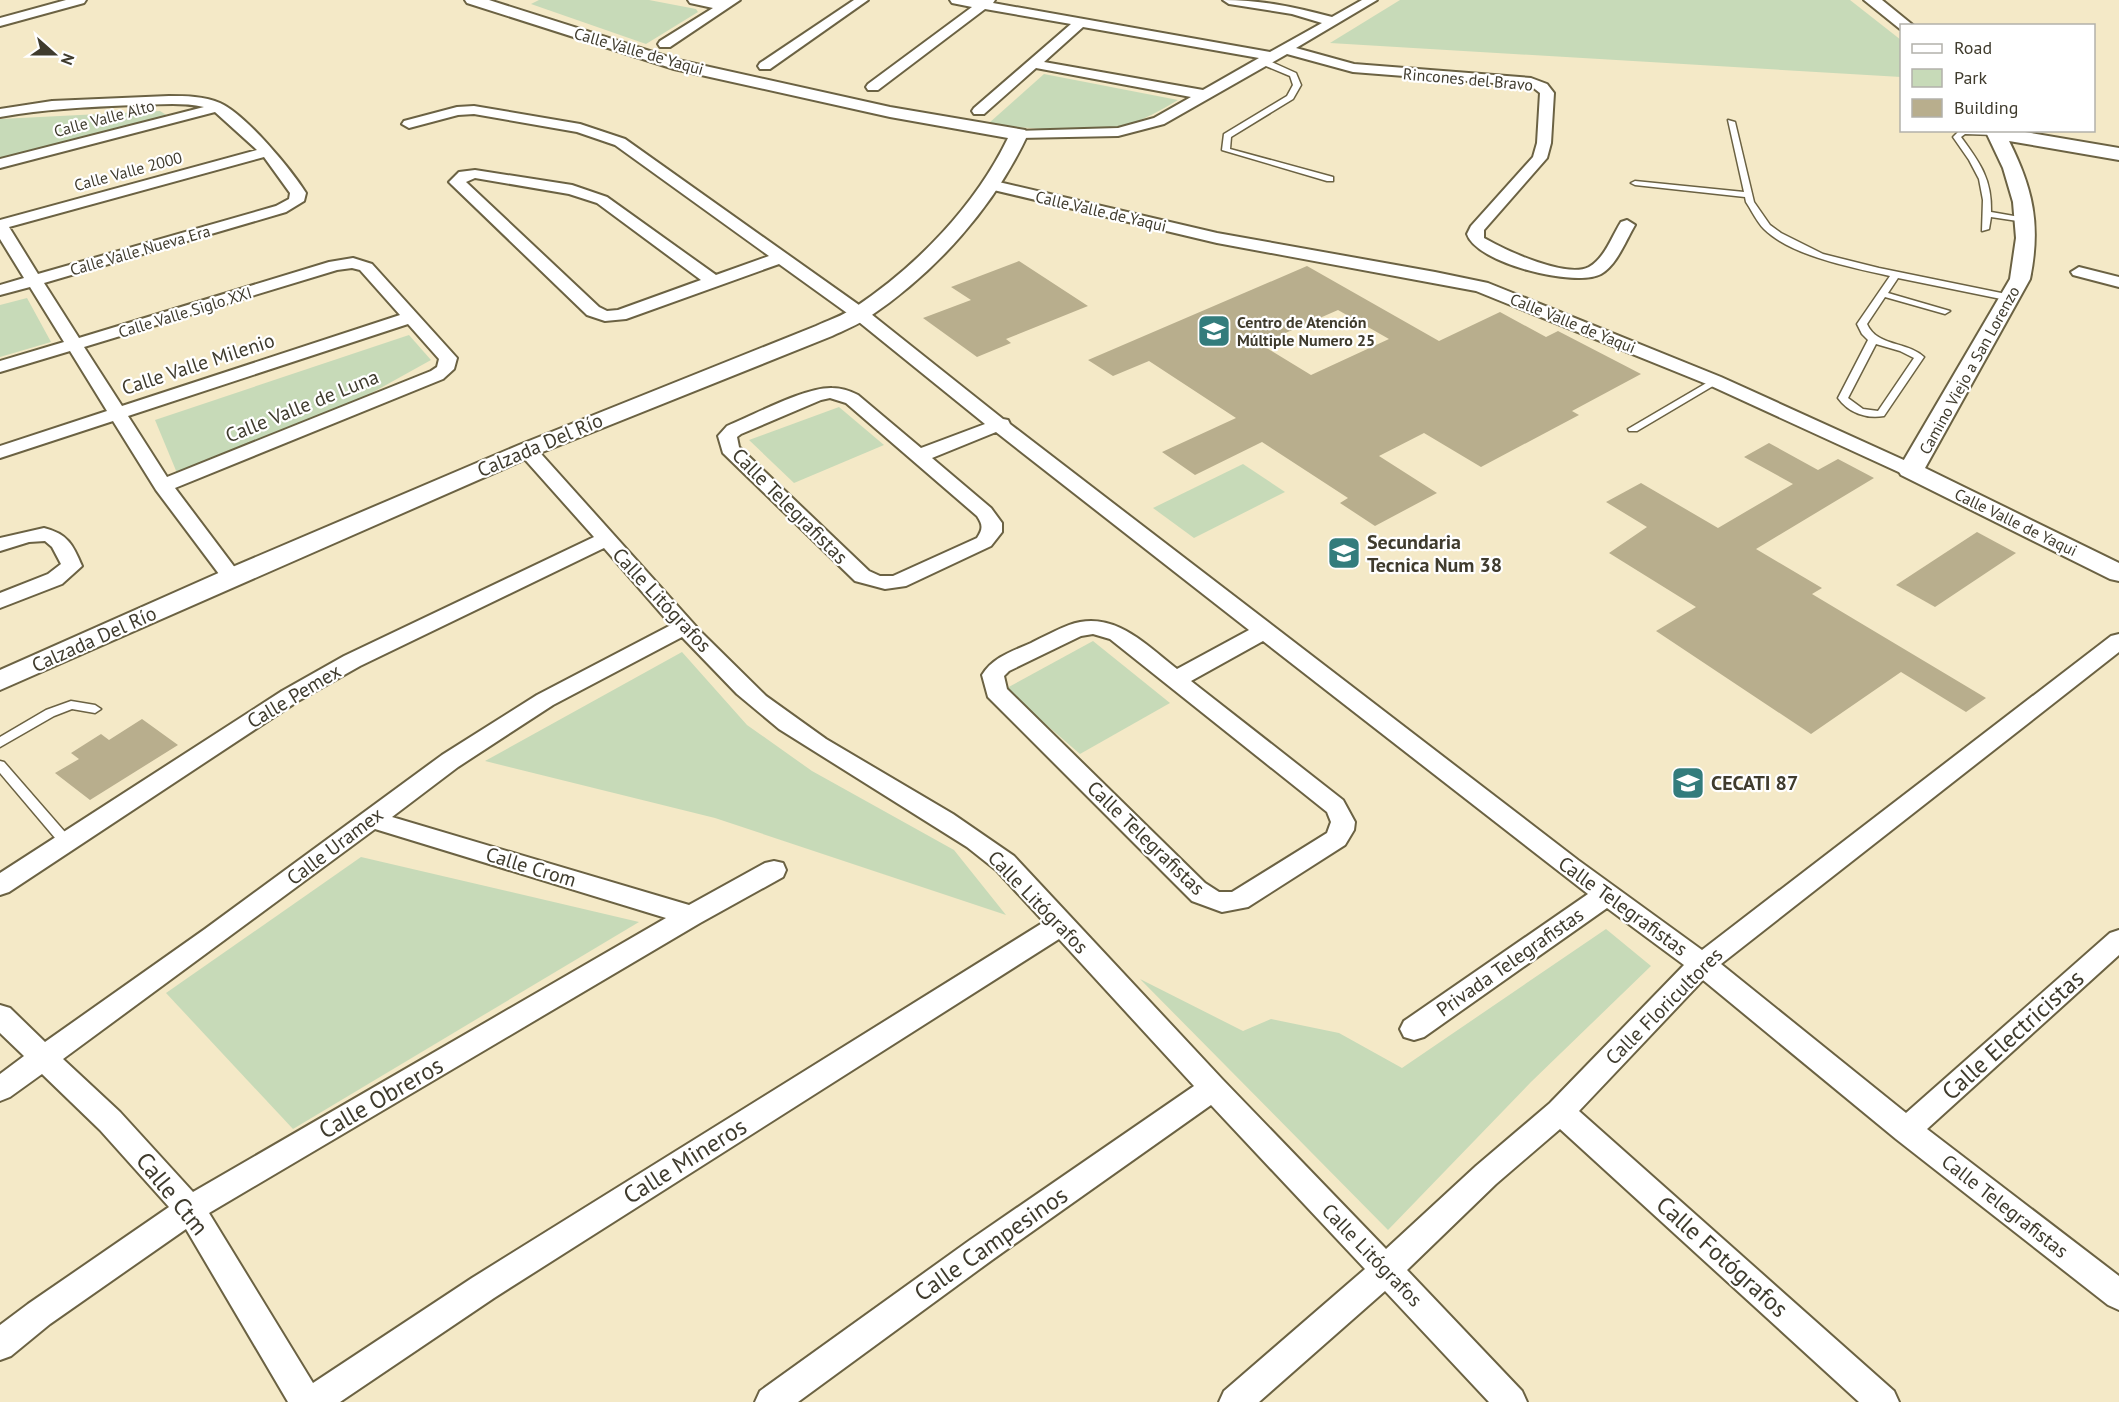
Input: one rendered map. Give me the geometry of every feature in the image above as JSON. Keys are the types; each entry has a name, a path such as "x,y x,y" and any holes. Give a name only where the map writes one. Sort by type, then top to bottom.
{"street":[{"path":"0,22 80,0"},
{"name":"Calle Valle de Yaqui","path":"473,0 674,64 890,112 1019,134"},
{"path":"694,0 730,3"},
{"path":"765,66 862,0"},
{"path":"956,0 986,2 1082,22 1274,56"},
{"path":"1229,0 1297,5 1334,22"},
{"path":"1019,134 1094,134 1136,128 1159,121 1371,0"},
{"path":"1872,0 1903,24"},
{"path":"873,87 986,2"},
{"path":"665,44 730,3"},
{"path":"979,111 1082,22"},
{"name":"Rincones del Bravo","path":"1274,56 1353,68 1538,84 1545,88 1547,93 1544,143 1540,158 1478,229 1475,234 1477,240 1497,251 1542,267 1567,273 1587,274 1602,264 1627,225"},
{"path":"1035,64 1205,95"},
{"path":"0,112 85,103 199,101 218,107 266,152"},
{"name":"Calle Valle Alto","path":"0,164 218,107"},
{"name":"Calle Telegrafistas","path":"409,124 457,111 474,110 580,128 608,136 860,314 915,360 1001,424 1606,895 1702,964 1906,1130 2119,1295"},
{"path":"1995,132 2119,154"},
{"name":"Camino Viejo a San Lorenzo","path":"1910,470 2020,279 2027,250 2028,221 2016,177 1995,132"},
{"path":"2070,132 2119,140"},
{"name":"Calzada Del Río","path":"0,681 231,577 527,450 824,331 860,314 907,276 967,217 990,185 1019,134"},
{"name":"Calle Valle Nueva Era","path":"0,290 281,209 296,201 298,193 288,174 266,152"},
{"name":"Calle Valle 2000","path":"0,225 266,152"},
{"path":"713,281 613,207 588,194 475,174 464,175 457,182 599,314 620,315 782,257"},
{"name":"Calle Valle de Yaqui","path":"990,185 1224,239 1294,253 1444,277 1482,287 1714,381 1910,470 2119,573"},
{"path":"0,225 164,486 231,577"},
{"name":"Calle Valle Siglo XXI","path":"0,367 335,265 360,264 370,270 409,318"},
{"path":"2079,272 2119,282"},
{"name":"Calle Valle de Luna","path":"164,486 437,375 445,369 448,358 409,318"},
{"name":"Calle Valle Milenio","path":"0,452 409,318"},
{"name":"Calle Telegrafistas","path":"841,394 852,399 919,456 984,512 992,523 992,532 984,542 899,581 887,584 862,576 730,449 727,436 734,429 817,395 841,394"},
{"path":"919,456 1001,424"},
{"name":"Calle Litógrafos","path":"527,450 685,627 757,700 843,762 973,837 1005,863 1213,1088 1511,1402"},
{"path":"0,545 35,535 52,535 57,538 72,566 56,579 0,601"},
{"name":"Calle Pemex","path":"0,885 290,696 341,667 607,539"},
{"name":"Calle Uramex","path":"0,1089 214,936 450,761 545,700 685,627"},
{"name":"Calle Telegrafistas","path":"1093,627 1106,628 1118,634 1175,680 1335,806 1344,818 1344,829 1336,839 1275,879 1239,900 1227,904 1215,901 1196,890 996,692 993,675 1001,666 1076,630 1093,627"},
{"path":"1175,680 1266,630"},
{"name":"Calle Floricultores","path":"1235,1402 1387,1269 1486,1175 1560,1112 1702,964 2119,641"},
{"name":"Calle Crom","path":"370,819 691,916"},
{"name":"Calle Obreros","path":"0,1345 39,1314 190,1209 691,916 774,870"},
{"name":"Privada Telegrafistas","path":"1414,1029 1606,895"},
{"name":"Calle Mineros","path":"312,1402 483,1288 1062,924"},
{"name":"Calle Electricistas","path":"1906,1130 2119,940"},
{"name":"Calle Ctm","path":"0,1016 110,1121 190,1209 306,1402"},
{"name":"Calle Campesinos","path":"771,1402 981,1250 1213,1088"},
{"name":"Calle Fotógrafos","path":"1560,1112 1883,1402"}],"lane":[{"path":"1274,56 1293,75 1297,85 1290,97 1227,136 1226,150 1330,179"},
{"path":"1731,122 1747,195 1767,227 1795,246 1820,256 2011,298"},
{"path":"1985,229 1988,193 1979,166 1958,137 1963,132 1995,132"},
{"path":"1635,183 1747,195"},
{"path":"1988,214 2028,221"},
{"path":"1873,340 1843,398 1849,407 1868,414 1881,414 1919,357 1912,351 1873,340 1864,332 1862,324 1896,274"},
{"path":"1882,294 1945,311"},
{"path":"1633,429 1714,381"},
{"path":"0,743 50,713 71,705 95,709"},
{"path":"0,765 66,842"}],"green space":[{"path":"539,0 649,0 696,9 698,12 646,44 531,4"},
{"path":"1400,0 1850,0 1900,39 1900,77 1330,43"},
{"path":"1044,74 1178,100 1138,121 1111,128 1057,130 989,123"},
{"path":"160,111 168,116 0,160 0,119"},
{"path":"27,298 51,342 0,357 0,305"},
{"path":"409,335 431,360 368,395 177,473 155,420"},
{"path":"839,407 884,445 794,483 749,440"},
{"path":"1243,464 1285,492 1194,538 1153,508"},
{"path":"1093,641 1170,703 1080,754 1005,689"},
{"path":"682,652 747,725 812,771 954,850 1006,915 715,818 485,761"},
{"path":"361,857 639,922 293,1129 166,993"},
{"path":"1606,929 1651,966 1531,1082 1388,1230 1140,979 1243,1031 1271,1019 1339,1033 1402,1068"}],"building":[{"path":"1019,261 1088,306 1006,339 1011,343 977,357 923,318 971,300 951,287"},
{"path":"1307,266 1439,341 1500,312 1546,337 1558,331 1641,374 1572,411 1579,415 1481,467 1424,433 1379,456 1437,493 1375,526 1340,503 1348,498 1262,442 1195,475 1162,452 1236,418 1149,361 1113,376 1088,360","holes":["1338,310 1389,339 1311,375 1260,344"]},
{"path":"1769,443 1818,470 1838,459 1874,478 1756,549 1822,588 1812,594 1986,698 1966,712 1901,672 1811,734 1656,631 1696,607 1609,553 1647,527 1606,502 1641,483 1718,528 1793,484 1744,457"},
{"path":"1977,532 2016,553 1935,607 1896,585"},
{"path":"142,719 178,745 90,800 55,773 79,759 71,753 101,734 109,740"}],"place":[{"name":"Centro de Atención Múltiple Numero 25","path":"1214,331"},
{"name":"Secundaria Tecnica Num 38","path":"1344,553"},
{"name":"CECATI 87","path":"1688,783"}]}
